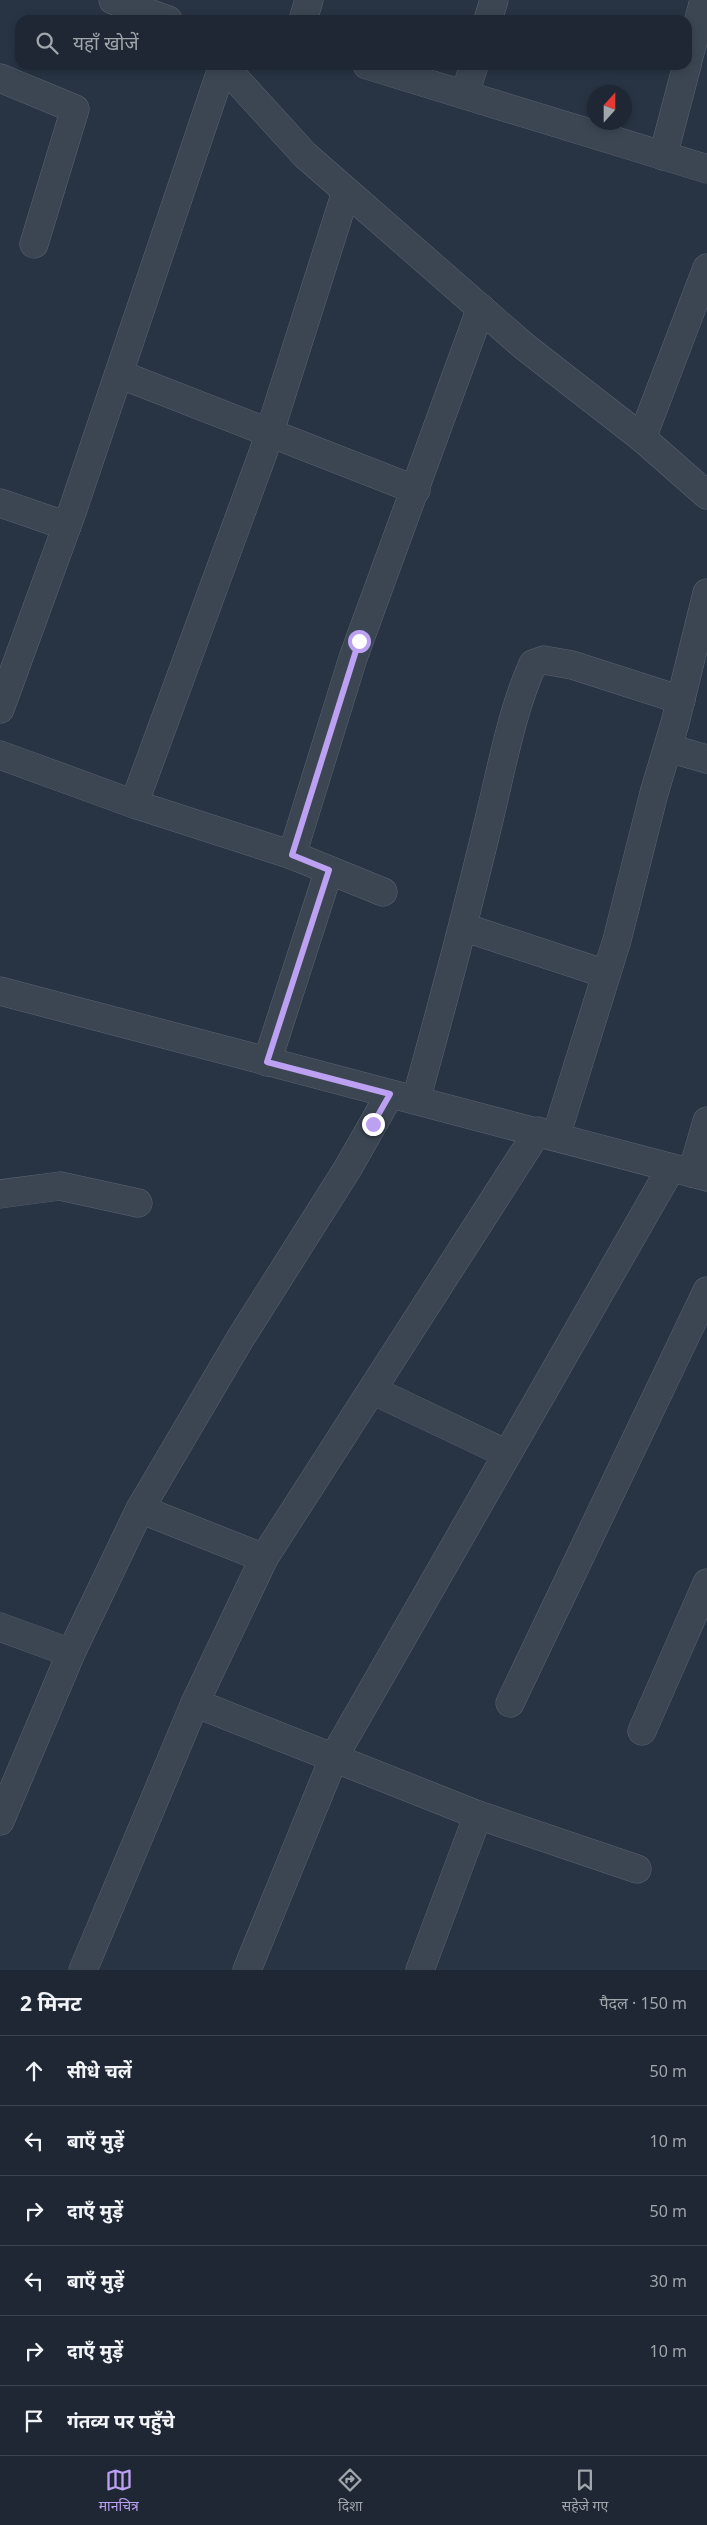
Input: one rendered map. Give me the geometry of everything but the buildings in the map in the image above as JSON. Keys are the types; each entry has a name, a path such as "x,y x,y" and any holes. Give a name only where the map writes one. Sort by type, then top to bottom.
{"street":[{"path":"113,0 154,15"},
{"path":"305,15 309,0"},
{"path":"490,15 494,0"},
{"path":"692,45 704,0"},
{"path":"0,709 67,526 221,70"},
{"path":"227,70 304,156 525,347 642,438 707,495"},
{"path":"384,70 707,169"},
{"path":"465,94 472,70"},
{"path":"663,156 685,70"},
{"path":"0,78 75,109 34,244"},
{"path":"134,804 270,433 346,192"},
{"path":"642,438 707,268"},
{"path":"292,855 353,658 481,308"},
{"path":"119,374 416,490"},
{"path":"0,503 67,526"},
{"path":"83,1970 195,1703 264,1558 372,1390 547,1133 606,974 681,700 707,593"},
{"path":"416,1100 463,926 509,742 526,680 533,664 544,660 572,665 681,700"},
{"path":"668,748 707,759"},
{"path":"0,755 134,804 292,855 383,892"},
{"path":"267,1062 329,870"},
{"path":"463,926 606,974"},
{"path":"0,991 390,1094 547,1133 690,1173"},
{"path":"0,1821 71,1653 140,1509 240,1339 348,1168 390,1094"},
{"path":"248,1970 334,1757 428,1597 507,1454 690,1173 707,1121"},
{"path":"0,1194 60,1186 138,1203"},
{"path":"510,1703 707,1291"},
{"path":"372,1390 507,1454"},
{"path":"140,1509 264,1558"},
{"path":"642,1730 707,1583"},
{"path":"0,1627 71,1653"},
{"path":"195,1703 478,1815 638,1869"},
{"path":"420,1970 478,1815"}],"route":[{"path":"359,641 292,855 329,870 267,1062 390,1094 373,1124"}]}
